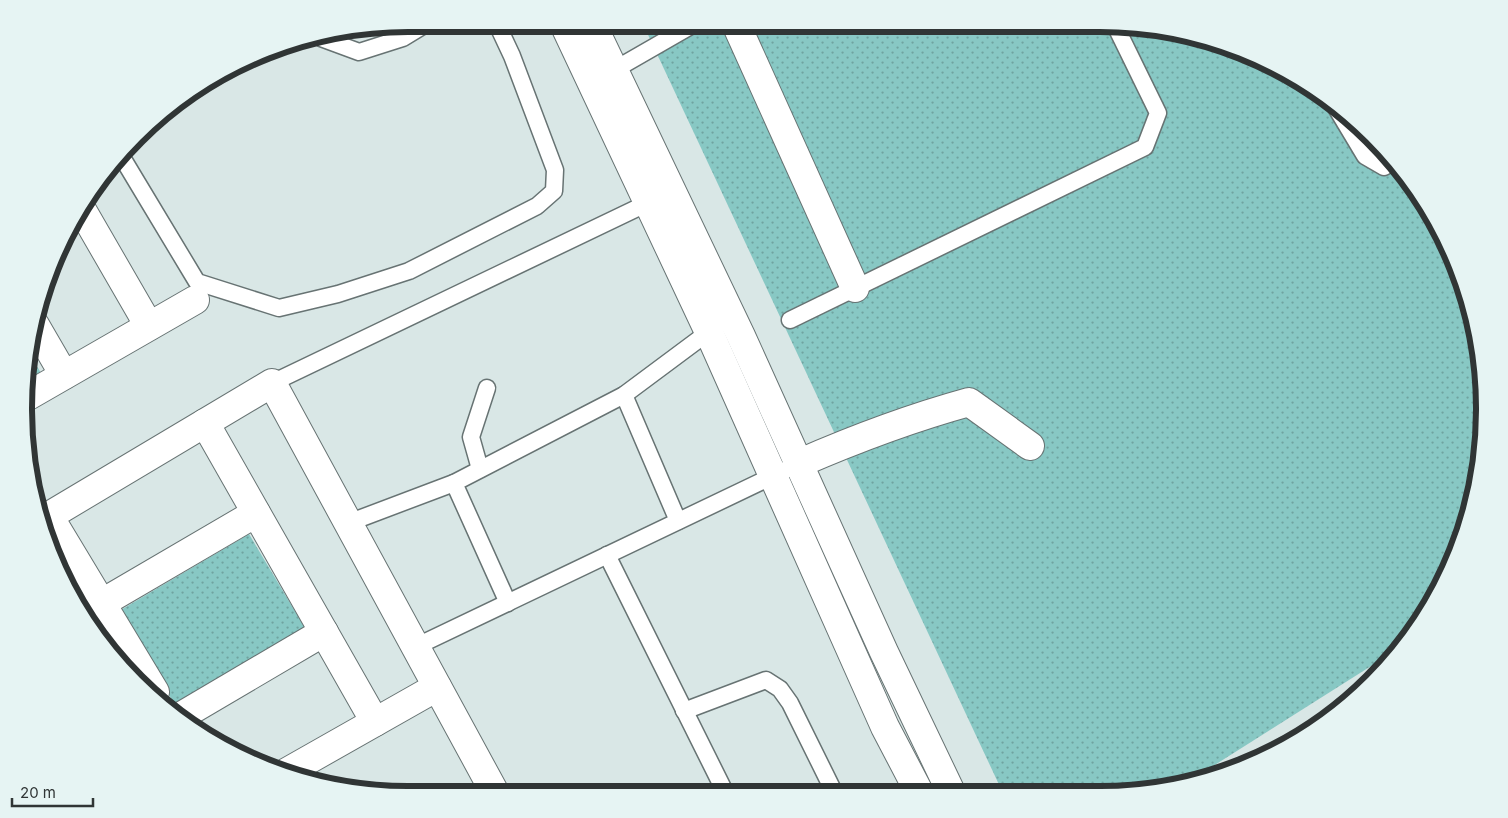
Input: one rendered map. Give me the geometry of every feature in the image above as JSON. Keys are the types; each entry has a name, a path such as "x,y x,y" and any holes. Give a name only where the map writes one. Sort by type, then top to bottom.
{"street":[{"path":"568,32 708,330 885,726 916,786"},
{"path":"596,32 733,319 800,463 884,652 948,786"},
{"path":"740,32 854,288"},
{"path":"86,217 149,326"},
{"path":"33,393 195,300"},
{"path":"40,334 64,375"},
{"path":"48,516 272,383 491,786"},
{"path":"800,463 858,438 922,415 969,402 1030,446"},
{"path":"205,423 376,722"},
{"path":"102,603 256,513"},
{"path":"49,520 147,679"},
{"path":"187,713 324,632"},
{"path":"857,663 884,652"},
{"path":"294,768 437,687"}],"lane":[{"path":"330,41 360,52 403,38 413,32"},
{"path":"125,162 197,282 279,308 338,294 410,271 537,206 554,191 555,170 512,56 501,32"},
{"path":"614,70 680,32"},
{"path":"790,320 1145,146 1158,113 1119,33"},
{"path":"1347,126 1365,156 1384,167 1386,166"},
{"path":"272,383 647,202 673,194"},
{"path":"348,523 454,483 624,395 708,330 733,319"},
{"path":"480,469 471,437 487,388"},
{"path":"624,395 678,521"},
{"path":"415,647 800,463"},
{"path":"454,483 508,602"},
{"path":"607,555 722,786"},
{"path":"684,711 766,680 780,689 790,702 831,786"}],"shaded area":[{"path":"647,32 1099,32 1148,36 1196,45 1220,52 1266,71 1328,110 1365,143 1398,180 1437,242 1456,288 1468,336 1475,384 1475,434 1468,482 1456,530 1437,576 1398,638 1377,662 1207,770 1172,778 1124,785 1000,786"},
{"path":"36,364 41,373 34,378"},
{"path":"249,534 305,628 176,705 119,611"}]}
